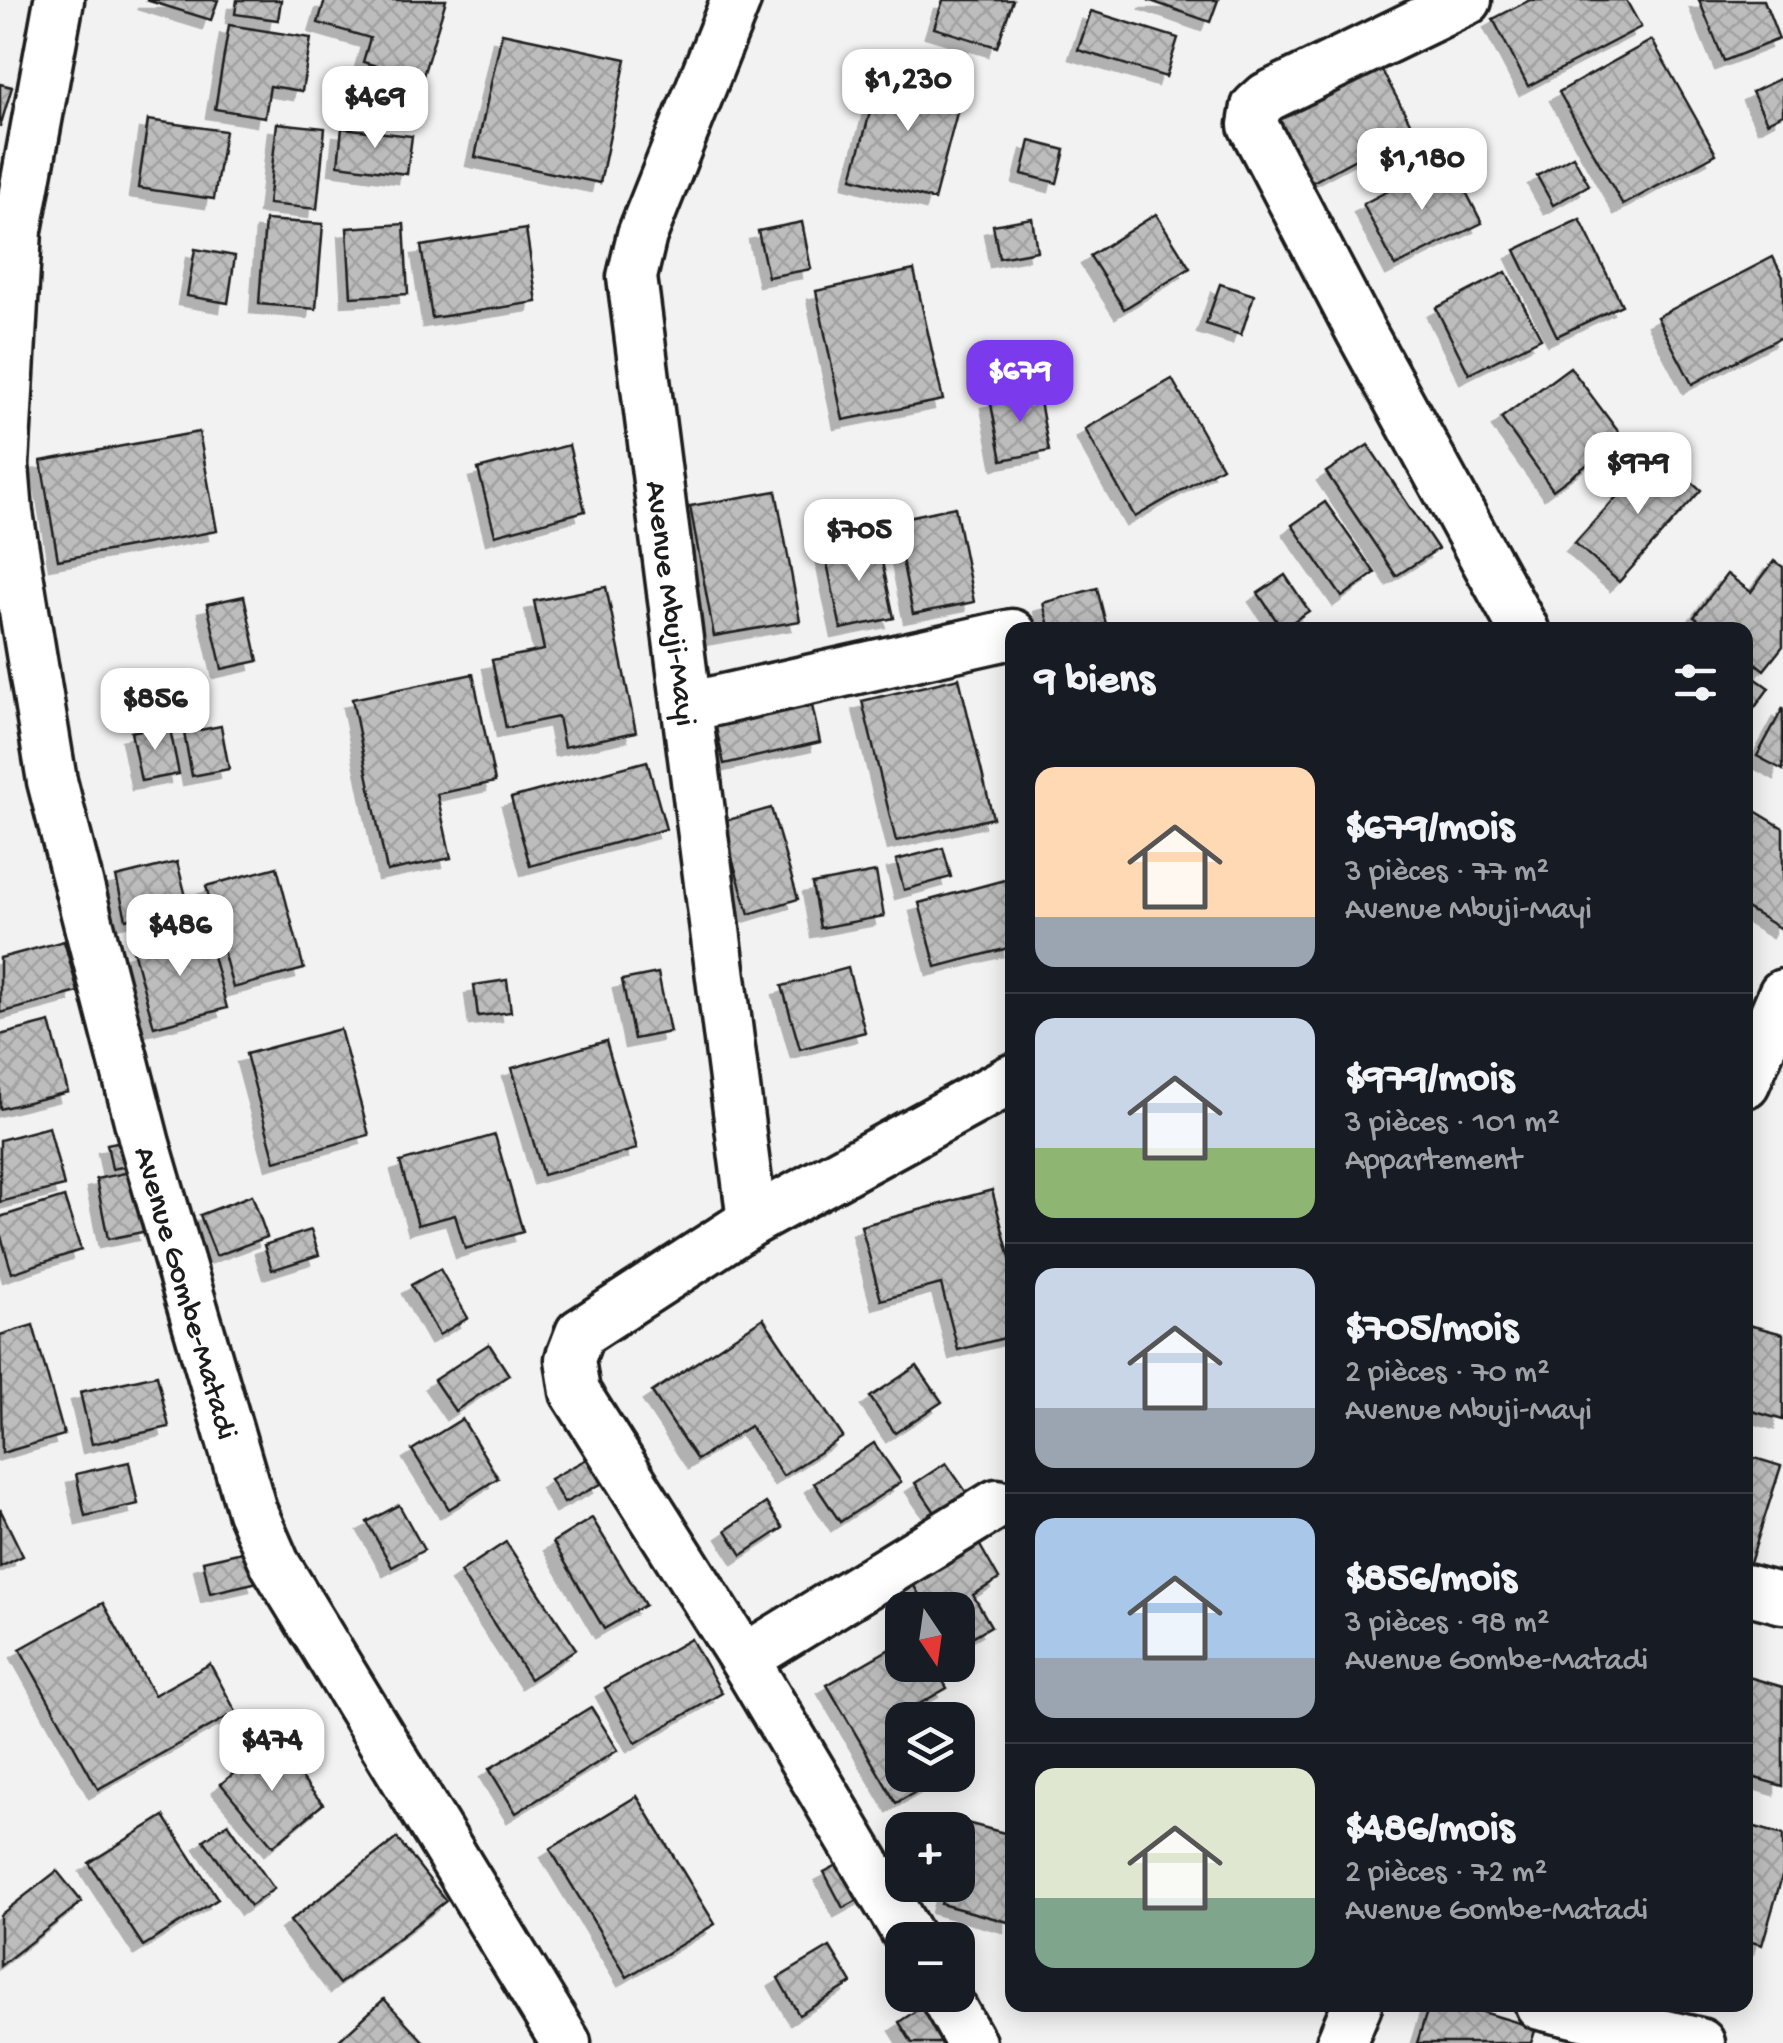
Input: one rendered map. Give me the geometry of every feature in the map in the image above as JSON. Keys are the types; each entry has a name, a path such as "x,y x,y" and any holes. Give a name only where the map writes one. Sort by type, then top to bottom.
{"street":[{"name":"Avenue Gombe-Matadi","path":"60,0 17,230 4,465 8,513 52,781 145,1144 252,1512 275,1564 566,2043"},
{"name":"Avenue Mbuji-Mayi","path":"736,0 642,235 632,277 752,1221"},
{"path":"1467,0 1267,97 1256,107 1253,125 1520,622"},
{"path":"688,707 1005,636"},
{"path":"1753,1068 1777,1025"},
{"path":"900,1922 744,1659 575,1392 570,1360 580,1333 752,1221 1005,1083"},
{"path":"744,1659 997,1504"},
{"path":"1753,1591 1783,1599"},
{"path":"954,2012 971,2043"},
{"path":"1340,2043 1353,2012"},
{"path":"1569,2012 1700,2043"}],"building":[{"path":"146,0 218,0 211,20"},
{"path":"237,0 281,0 278,20 235,14"},
{"path":"325,0 446,0 422,79 363,62 370,38 318,23"},
{"path":"943,0 1013,0 997,47 934,28"},
{"path":"1148,0 1218,0 1210,22"},
{"path":"1530,0 1626,0 1641,27 1528,86 1493,19"},
{"path":"1699,0 1764,0 1779,39 1724,61"},
{"path":"1091,11 1178,38 1166,77 1078,50"},
{"path":"229,25 311,38 302,91 270,86 265,117 215,109"},
{"path":"502,33 626,59 600,183 475,157"},
{"path":"1652,40 1716,154 1623,205 1559,92"},
{"path":"1377,61 1413,128 1307,185 1271,118"},
{"path":"882,69 963,90 934,200 852,178"},
{"path":"1783,77 1783,114 1767,122 1752,92"},
{"path":"0,84 12,87 0,127"},
{"path":"148,120 225,131 214,199 138,188"},
{"path":"277,123 325,128 317,209 268,204"},
{"path":"342,128 412,136 407,174 338,165"},
{"path":"1030,141 1065,150 1057,183 1022,174"},
{"path":"1573,156 1589,185 1553,205 1537,176"},
{"path":"1449,159 1482,223 1395,266 1363,204"},
{"path":"1156,214 1190,268 1124,309 1090,256"},
{"path":"1032,218 1037,251 999,258 993,225"},
{"path":"1580,219 1622,305 1557,336 1515,250"},
{"path":"265,220 323,224 316,309 259,304"},
{"path":"802,222 811,269 768,277 758,231"},
{"path":"404,224 408,294 351,297 347,228"},
{"path":"526,229 537,302 432,318 421,246"},
{"path":"195,249 235,256 228,303 187,296"},
{"path":"1773,257 1783,277 1783,336 1692,384 1657,317"},
{"path":"914,270 943,400 843,420 816,291"},
{"path":"1506,272 1541,338 1469,374 1436,308"},
{"path":"1220,284 1254,295 1241,335 1206,324"},
{"path":"1570,367 1623,438 1553,490 1501,418"},
{"path":"1172,379 1222,467 1135,517 1085,429"},
{"path":"1038,390 1049,451 1002,460 990,399"},
{"path":"199,432 217,531 58,560 41,461"},
{"path":"569,445 585,511 495,535 478,469"},
{"path":"1368,445 1438,549 1396,576 1326,472"},
{"path":"1658,451 1701,490 1619,582 1575,543"},
{"path":"776,491 800,621 714,636 690,506"},
{"path":"1325,502 1375,573 1342,597 1292,525"},
{"path":"955,507 974,602 913,614 894,520"},
{"path":"877,538 894,618 841,629 824,549"},
{"path":"1774,561 1783,567 1783,646 1764,670 1753,661 1753,622 1701,622 1694,617 1727,574 1751,592"},
{"path":"1285,575 1309,611 1292,622 1277,622 1258,593"},
{"path":"606,587 636,732 564,747 558,717 506,728 492,660 544,650 534,601"},
{"path":"1097,588 1106,622 1048,622 1043,603"},
{"path":"244,596 258,661 222,669 207,604"},
{"path":"473,674 495,782 437,794 451,858 387,871 352,699"},
{"path":"1753,677 1769,688 1753,710"},
{"path":"959,678 993,818 896,841 862,701"},
{"path":"811,701 820,742 724,764 715,723"},
{"path":"1783,708 1783,770 1757,756"},
{"path":"169,724 179,774 141,781 131,732"},
{"path":"221,726 229,769 192,776 184,733"},
{"path":"647,761 666,829 530,866 511,798"},
{"path":"771,808 798,899 749,914 721,822"},
{"path":"1753,810 1783,828 1781,929 1753,912"},
{"path":"943,848 951,877 904,890 896,860"},
{"path":"177,862 188,904 126,919 116,877"},
{"path":"277,867 304,969 233,988 206,886"},
{"path":"876,872 884,916 820,928 812,884"},
{"path":"1005,880 1005,949 936,967 919,903"},
{"path":"206,930 227,1008 154,1027 133,950"},
{"path":"64,941 78,992 0,1013 0,958"},
{"path":"848,968 865,1032 800,1049 782,986"},
{"path":"658,973 670,1032 634,1039 622,980"},
{"path":"507,980 511,1012 478,1016 474,985"},
{"path":"50,1022 68,1092 0,1109 0,1035"},
{"path":"340,1029 369,1135 275,1161 246,1054"},
{"path":"606,1041 637,1149 543,1175 512,1068"},
{"path":"49,1127 64,1186 0,1202 0,1140"},
{"path":"495,1135 523,1232 465,1249 455,1215 418,1225 400,1162"},
{"path":"132,1139 137,1164 112,1169 107,1144"},
{"path":"135,1171 147,1231 108,1239 96,1179"},
{"path":"992,1190 1005,1239 1005,1338 958,1350 941,1284 881,1300 861,1226"},
{"path":"252,1195 267,1237 216,1256 200,1215"},
{"path":"64,1197 81,1250 12,1273 0,1233 0,1217"},
{"path":"311,1230 319,1255 272,1270 264,1245"},
{"path":"440,1269 468,1318 439,1335 411,1285"},
{"path":"763,1318 843,1437 783,1476 750,1426 697,1460 652,1392"},
{"path":"33,1325 64,1435 2,1453 0,1335"},
{"path":"1753,1326 1783,1334 1783,1420 1753,1411"},
{"path":"489,1344 509,1375 455,1411 434,1380"},
{"path":"917,1366 942,1402 895,1433 870,1397"},
{"path":"157,1375 169,1427 92,1444 80,1392"},
{"path":"462,1419 498,1478 449,1509 412,1450"},
{"path":"874,1443 901,1482 840,1522 814,1483"},
{"path":"1753,1457 1781,1466 1753,1554"},
{"path":"587,1459 601,1484 564,1503 550,1479"},
{"path":"129,1462 138,1504 85,1516 76,1474"},
{"path":"946,1463 976,1506 945,1527 915,1483"},
{"path":"766,1503 783,1528 742,1555 726,1530"},
{"path":"399,1505 424,1550 392,1567 367,1522"},
{"path":"0,1509 23,1556 0,1567"},
{"path":"592,1518 645,1605 604,1629 553,1542"},
{"path":"506,1542 576,1649 530,1679 460,1572"},
{"path":"978,1542 999,1579 975,1594 917,1592 911,1581"},
{"path":"251,1550 258,1582 210,1593 203,1561"},
{"path":"975,1598 991,1626 975,1635"},
{"path":"103,1603 154,1695 210,1664 236,1712 98,1789 20,1649"},
{"path":"691,1639 722,1693 636,1743 605,1688"},
{"path":"885,1652 885,1682 944,1682 947,1688 923,1702 885,1702 885,1784 827,1685"},
{"path":"1753,1678 1783,1687 1783,1786 1753,1777"},
{"path":"591,1707 618,1750 516,1813 489,1769"},
{"path":"271,1742 323,1804 273,1846 221,1784"},
{"path":"890,1792 915,1792 896,1803"},
{"path":"637,1796 715,1924 627,1977 550,1849"},
{"path":"164,1816 218,1899 143,1946 89,1863"},
{"path":"228,1823 274,1889 250,1906 204,1840"},
{"path":"975,1825 1005,1833 1005,1921 941,1904 975,1902"},
{"path":"1753,1826 1783,1835 1783,1873 1762,1945 1753,1942"},
{"path":"397,1838 446,1901 339,1984 290,1921"},
{"path":"849,1859 867,1895 843,1908 824,1872"},
{"path":"57,1871 82,1902 0,1966 0,1915"},
{"path":"830,1947 852,1983 799,2015 778,1978"},
{"path":"384,1999 425,2043 336,2043"},
{"path":"914,2012 931,2012 951,2043 912,2043 899,2022"},
{"path":"1427,2012 1483,2012 1536,2028 1531,2043 1417,2043"}]}
